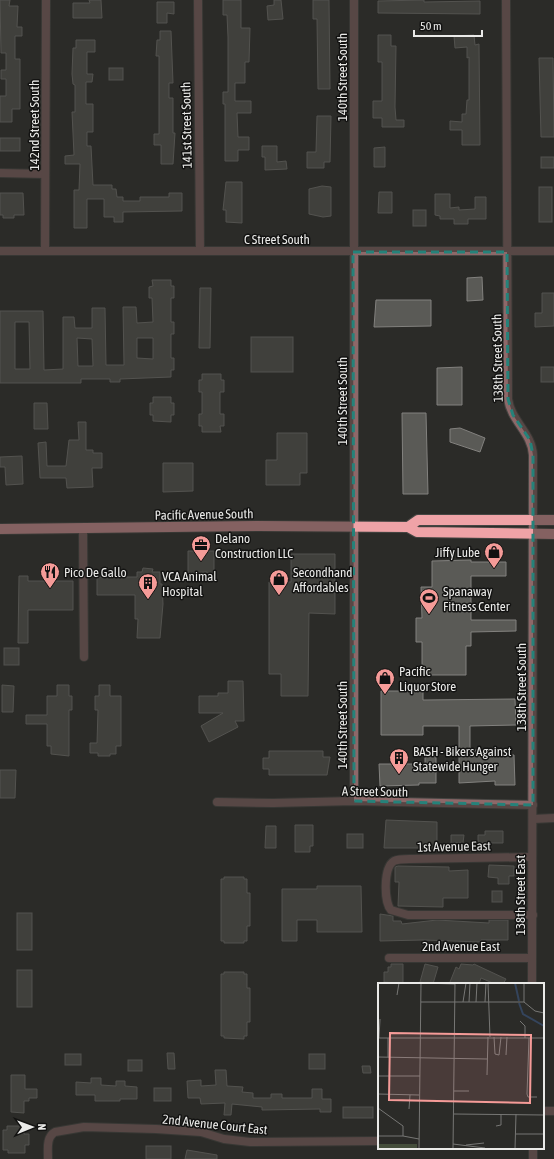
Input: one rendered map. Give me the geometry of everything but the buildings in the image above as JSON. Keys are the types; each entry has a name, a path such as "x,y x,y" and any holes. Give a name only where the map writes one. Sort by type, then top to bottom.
{"main road":[{"name":"Pacific Avenue South","path":"408,527 418,520 554,520"},
{"name":"Pacific Avenue South","path":"0,529 258,526 408,527 417,532 554,534"}],"street":[{"name":"142nd Street South","path":"45,251 46,0"},
{"name":"141st Street South","path":"198,0 200,251"},
{"name":"140th Street South","path":"354,0 354,801"},
{"name":"138th Street South","path":"506,0 508,399 513,414 532,444 533,805"},
{"path":"0,174 45,174"},
{"name":"C Street South","path":"0,251 554,251"},
{"path":"83,529 84,657"},
{"name":"A Street South","path":"217,802 273,803 354,801 533,805"},
{"name":"138th Street East","path":"532,983 533,805"},
{"path":"533,819 554,818"},
{"name":"1st Avenue East","path":"532,857 403,859 392,862 386,876 387,903 391,910 399,914 414,916 533,916"},
{"name":"2nd Avenue East","path":"389,958 532,958"},
{"name":"2nd Avenue Court East","path":"48,1159 49,1140 51,1134 72,1129 92,1128 188,1131 224,1139 266,1142 378,1141"}],"highlighted area":[{"path":"353,252 507,252 508,399 513,415 530,440 533,455 533,805 354,801"}],"place":[{"name":"Delano Construction LLC","path":"201,562"},
{"name":"Jiffy Lube","path":"494,569"},
{"name":"Pico De Gallo","path":"50,589"},
{"name":"Secondhand Affordables","path":"279,596"},
{"name":"VCA Animal Hospital","path":"148,600"},
{"name":"Spanaway Fitness Center","path":"429,615"},
{"name":"Pacific Liquor Store","path":"385,695"},
{"name":"BASH - Bikers Against Statewide Hunger","path":"399,775"}]}
